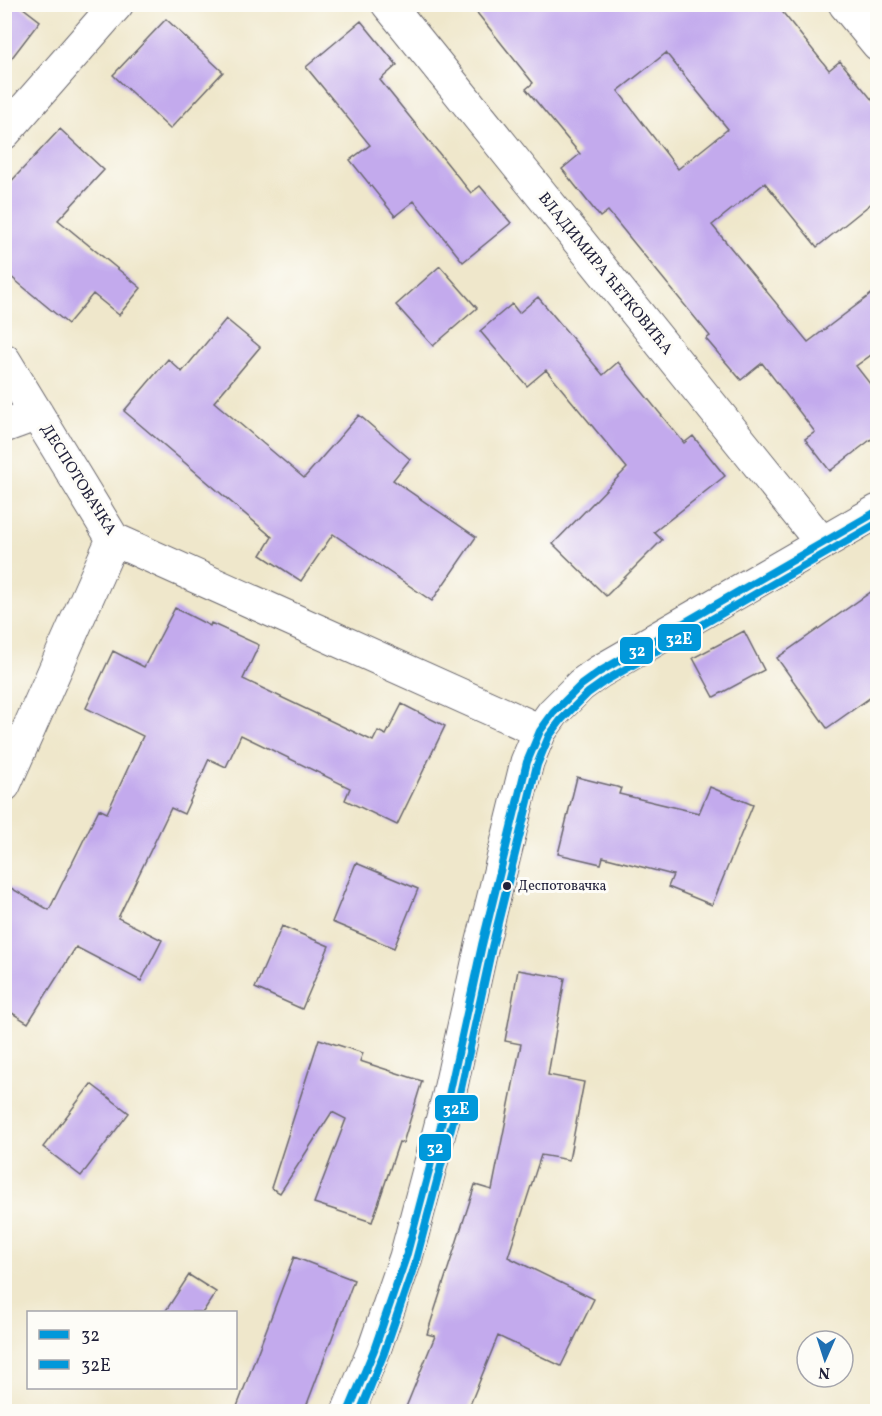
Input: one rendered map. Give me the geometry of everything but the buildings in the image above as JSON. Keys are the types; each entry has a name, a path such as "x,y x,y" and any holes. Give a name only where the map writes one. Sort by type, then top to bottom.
{"street":[{"path":"4,133 117,4"},
{"name":"ВЛАДИМИРА ЋЕТКОВИЋА","path":"388,4 822,543"},
{"path":"845,4 878,44"},
{"name":"ДЕСПОТОВАЧКА","path":"4,360 113,539 540,731"},
{"path":"4,426 37,414"},
{"path":"348,1412 374,1350 406,1257 449,1095 482,945 527,762 540,731 566,700 599,672 878,511"},
{"path":"4,785 113,539"}],"transit line":[{"name":"32","path":"348,1412 374,1350 406,1257 449,1095 482,945 527,762 540,731 553,713 581,685 599,672 878,511"},
{"name":"32E","path":"360,1412 384,1353 416,1260 459,1098 492,947 537,765 549,736 561,720 588,693 605,681 878,523"}],"place":[{"name":"Деспотовачка","path":"507,886"}]}
